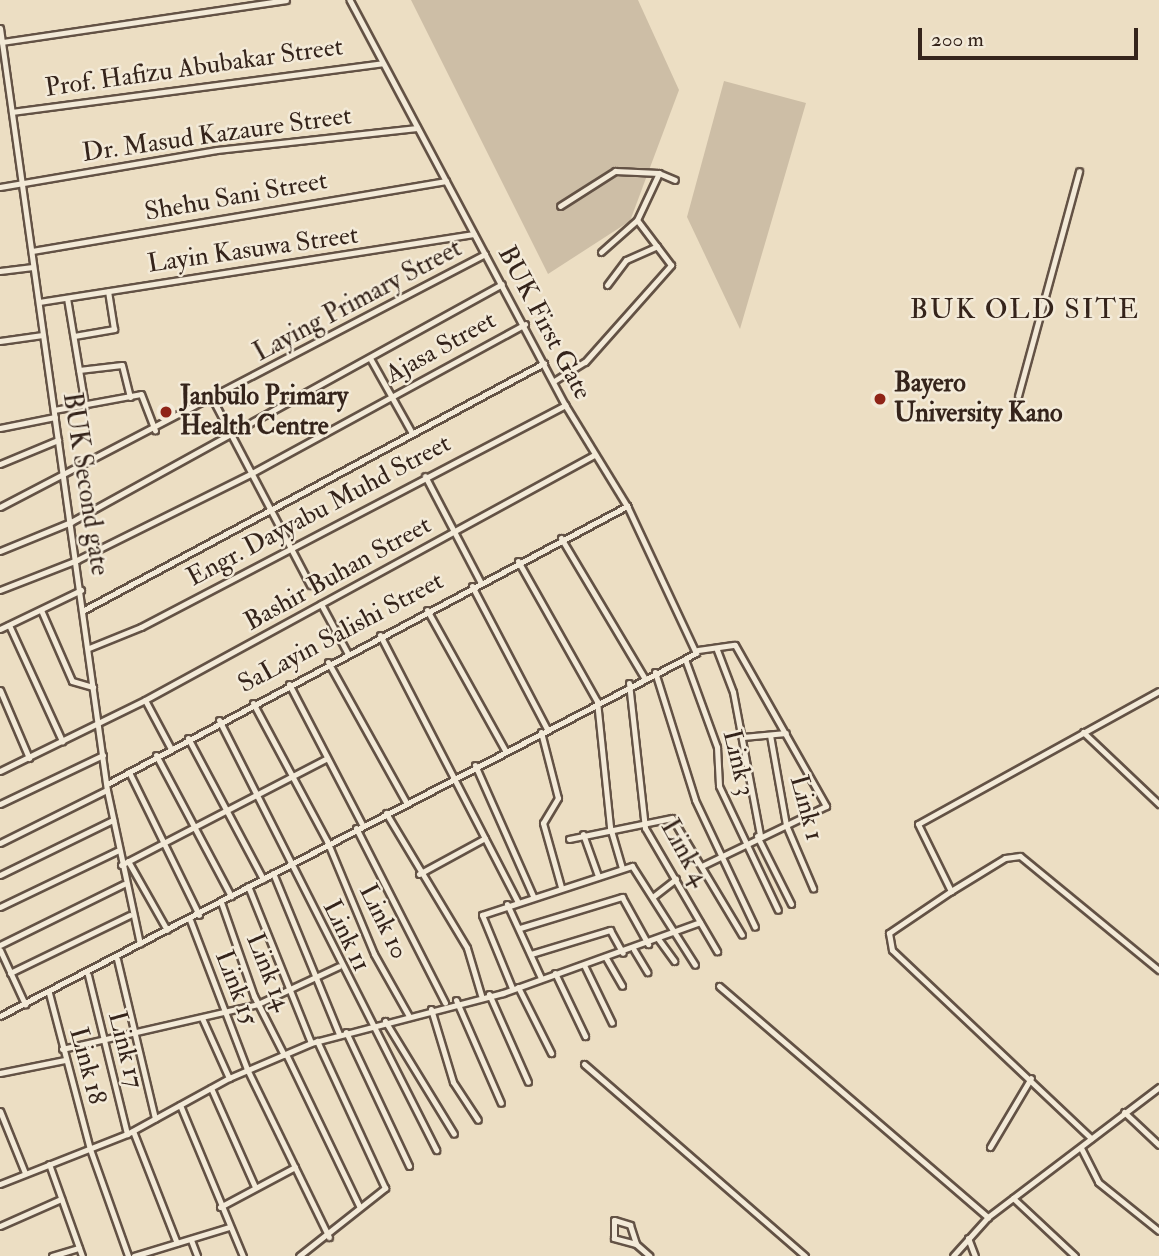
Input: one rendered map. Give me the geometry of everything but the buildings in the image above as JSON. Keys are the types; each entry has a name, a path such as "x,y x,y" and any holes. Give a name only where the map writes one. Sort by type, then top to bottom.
{"street":[{"path":"2,42 286,0"},
{"name":"BUK First Gate","path":"350,0 565,405 626,506 698,650"},
{"name":"BUK Second gate","path":"0,28 107,787 130,915 140,944"},
{"name":"Prof. Hafizu Abubakar Street","path":"12,112 382,63"},
{"name":"Dr. Masud Kazaure Street","path":"0,187 217,150 417,128"},
{"path":"560,206 615,171 661,174 674,180"},
{"path":"1018,397 1079,171"},
{"path":"601,251 638,220 661,174"},
{"name":"Shehu Sani Street","path":"32,251 446,181"},
{"path":"554,381 585,362 668,270 669,259 638,220"},
{"name":"Layin Kasuwa Street","path":"39,302 474,233"},
{"path":"607,285 626,260 657,246"},
{"name":"Laying Primary Street","path":"0,507 63,478 213,400 485,254"},
{"path":"0,271 33,267"},
{"path":"0,551 71,522 371,360 502,284"},
{"path":"74,336 114,329 108,291"},
{"path":"67,298 85,406"},
{"name":"Ajasa Street","path":"0,590 77,560 252,473 524,324"},
{"path":"0,341 43,335"},
{"path":"371,360 390,399 412,433"},
{"path":"84,610 544,363"},
{"path":"79,370 122,365 130,397"},
{"path":"0,428 85,406 144,396 155,430"},
{"path":"213,400 233,434 268,510 310,585"},
{"name":"Engr. Dayyabu Muhd Street","path":"89,648 290,548 565,405"},
{"path":"0,464 58,440"},
{"name":"Bashir Buhan Street","path":"0,771 145,700 594,455"},
{"path":"425,476 480,581"},
{"name":"SaLayin Salishi Street","path":"0,843 107,787 156,755 219,720 626,506"},
{"path":"561,538 644,677"},
{"path":"518,561 597,701 610,827 622,868"},
{"path":"472,586 544,730 558,798 543,823 561,887"},
{"path":"0,629 81,590"},
{"path":"321,604 347,652"},
{"path":"41,610 72,681 93,687"},
{"path":"427,610 505,750"},
{"path":"9,625 62,741"},
{"path":"380,635 517,901"},
{"path":"0,1016 88,975 327,841 386,813 629,683 685,659 698,650 717,650 735,645 826,806 720,853 702,866"},
{"path":"717,650 743,737 758,835 791,904"},
{"name":"Link 3","path":"685,659 717,747 719,786 742,843 778,911"},
{"path":"328,662 406,802"},
{"name":"Link 4","path":"655,672 695,800 755,927"},
{"name":"Link 4","path":"629,683 645,828 717,951"},
{"path":"289,684 445,1003"},
{"path":"0,690 29,758"},
{"path":"951,891 918,824 1159,691"},
{"path":"145,700 170,747"},
{"name":"Link 10","path":"253,703 327,841 374,954 410,1016"},
{"name":"Link 11","path":"219,720 295,861 339,966 368,1026 436,1150"},
{"path":"1083,732 1159,804"},
{"path":"743,737 786,733"},
{"name":"Link 1","path":"770,735 786,825 813,888"},
{"path":"188,738 263,879"},
{"path":"0,804 103,755"},
{"path":"156,755 231,895"},
{"path":"121,865 226,807 327,758"},
{"path":"475,765 533,895"},
{"path":"129,772 199,915"},
{"path":"454,775 517,901"},
{"path":"386,813 419,874 467,948 481,995"},
{"path":"569,839 610,827 645,828 672,818 742,935"},
{"path":"0,875 113,820"},
{"path":"583,834 598,876"},
{"path":"419,874 485,838"},
{"path":"0,907 117,851"},
{"path":"1091,1138 1031,1078 931,991 890,945 892,930 1005,858 1020,856 1159,970"},
{"path":"128,861 167,930"},
{"path":"551,1053 481,917 533,895 634,866 695,965"},
{"path":"273,873 339,1034"},
{"path":"654,896 676,879"},
{"path":"0,945 124,884"},
{"path":"248,886 288,992 385,1185 359,1206 329,1237 299,1256"},
{"path":"520,928 622,897 648,944"},
{"name":"Link 14","path":"221,902 258,1004 359,1206"},
{"path":"507,904 541,978"},
{"path":"10,973 130,915"},
{"name":"Link 15","path":"190,920 247,1069 329,1237"},
{"path":"0,1184 130,1132 247,1069 314,1042 410,1016 445,1003 515,987 634,950 700,922"},
{"path":"531,954 610,930 623,953"},
{"path":"659,940 674,961"},
{"path":"0,950 25,1004"},
{"path":"634,950 647,972"},
{"path":"606,958 622,986"},
{"path":"117,959 155,1119"},
{"path":"584,965 612,1023"},
{"path":"62,1049 258,1004 339,966"},
{"path":"555,973 585,1035"},
{"name":"Link 17","path":"88,975 102,1038 130,1132 177,1243"},
{"path":"719,986 988,1217"},
{"name":"Link 18","path":"49,993 90,1149 128,1256"},
{"path":"489,994 528,1082"},
{"path":"456,1000 501,1103"},
{"path":"431,1009 453,1082 478,1120"},
{"path":"202,1018 229,1078"},
{"path":"385,1021 454,1133"},
{"path":"346,1032 409,1166"},
{"path":"0,1073 65,1060"},
{"path":"583,1064 805,1256"},
{"path":"990,1147 1031,1078"},
{"path":"953,1256 988,1217 1159,1087"},
{"path":"211,1088 256,1188"},
{"path":"180,1105 220,1207 243,1256"},
{"path":"0,1111 25,1173"},
{"path":"1124,1112 1159,1145"},
{"path":"1081,1148 1098,1182 1159,1231"},
{"path":"49,1164 82,1256"},
{"path":"220,1207 295,1167"},
{"path":"1013,1198 1075,1256"},
{"path":"0,1226 61,1199"},
{"path":"636,1244 630,1224 614,1220 614,1238 636,1244 650,1256"},
{"path":"134,1256 150,1254 229,1227"},
{"path":"968,1238 975,1256"},
{"path":"191,1240 197,1256"},
{"path":"52,1256 79,1248"}],"shaded area":[{"path":"411,0 638,0 679,90 630,221 548,274"},
{"path":"724,81 806,103 740,329 687,217"}],"place":[{"name":"Bayero University Kano","path":"880,399"},
{"name":"Janbulo Primary Health Centre","path":"166,412"}],"district":[{"name":"BUK OLD SITE","path":"1025,310"}]}
